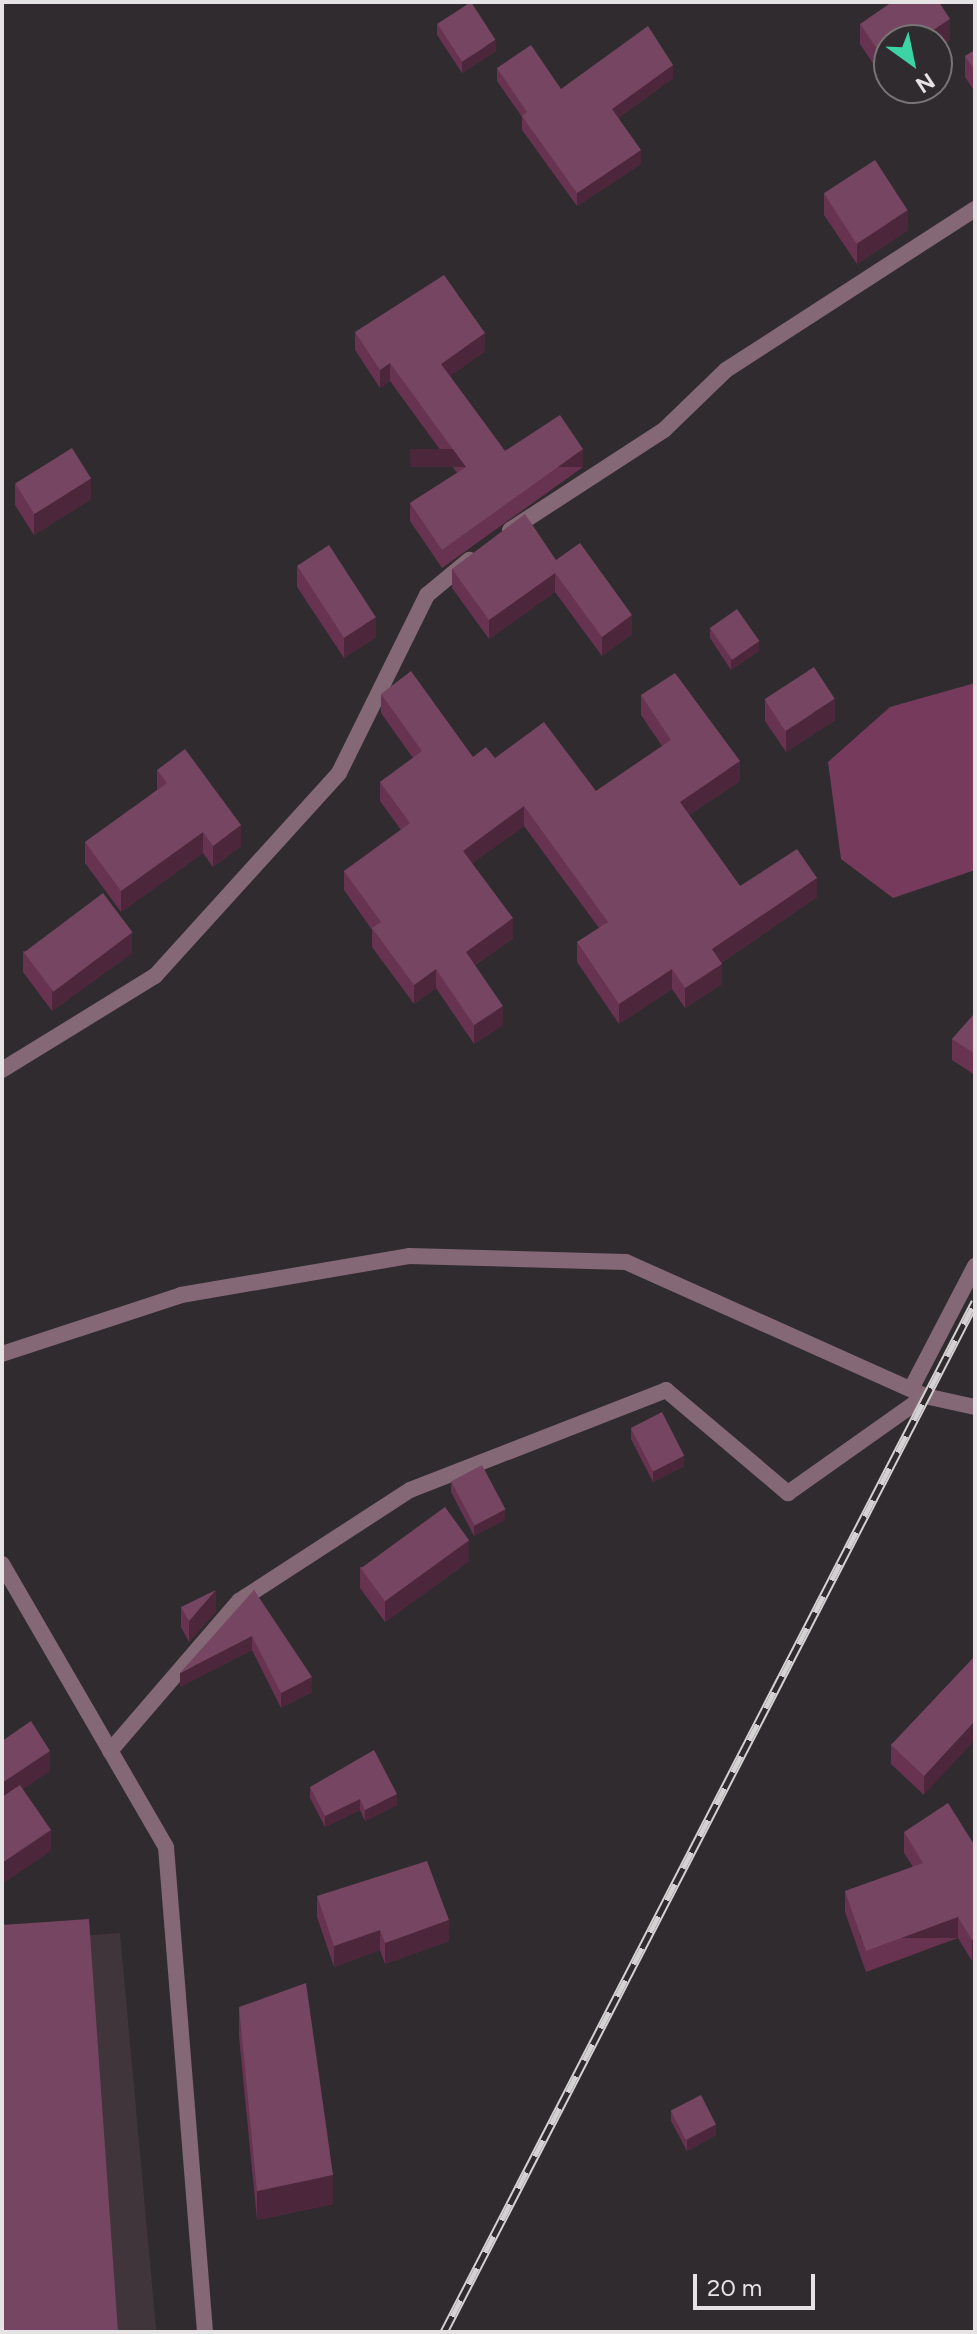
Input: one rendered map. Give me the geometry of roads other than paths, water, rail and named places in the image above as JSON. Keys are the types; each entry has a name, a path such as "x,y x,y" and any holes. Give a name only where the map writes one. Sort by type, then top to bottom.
{"street":[{"path":"2,1070 155,976 339,773 427,595 490,543 664,430 726,370 975,209"},
{"path":"2,1354 181,1295 409,1256 626,1262 918,1392 975,1407"},
{"path":"110,1751 239,1601 410,1490 666,1390 788,1493 918,1392 975,1266"},
{"path":"2,1564 166,1847 205,2332"}],"railway":[{"path":"444,2332 975,1302"}]}
